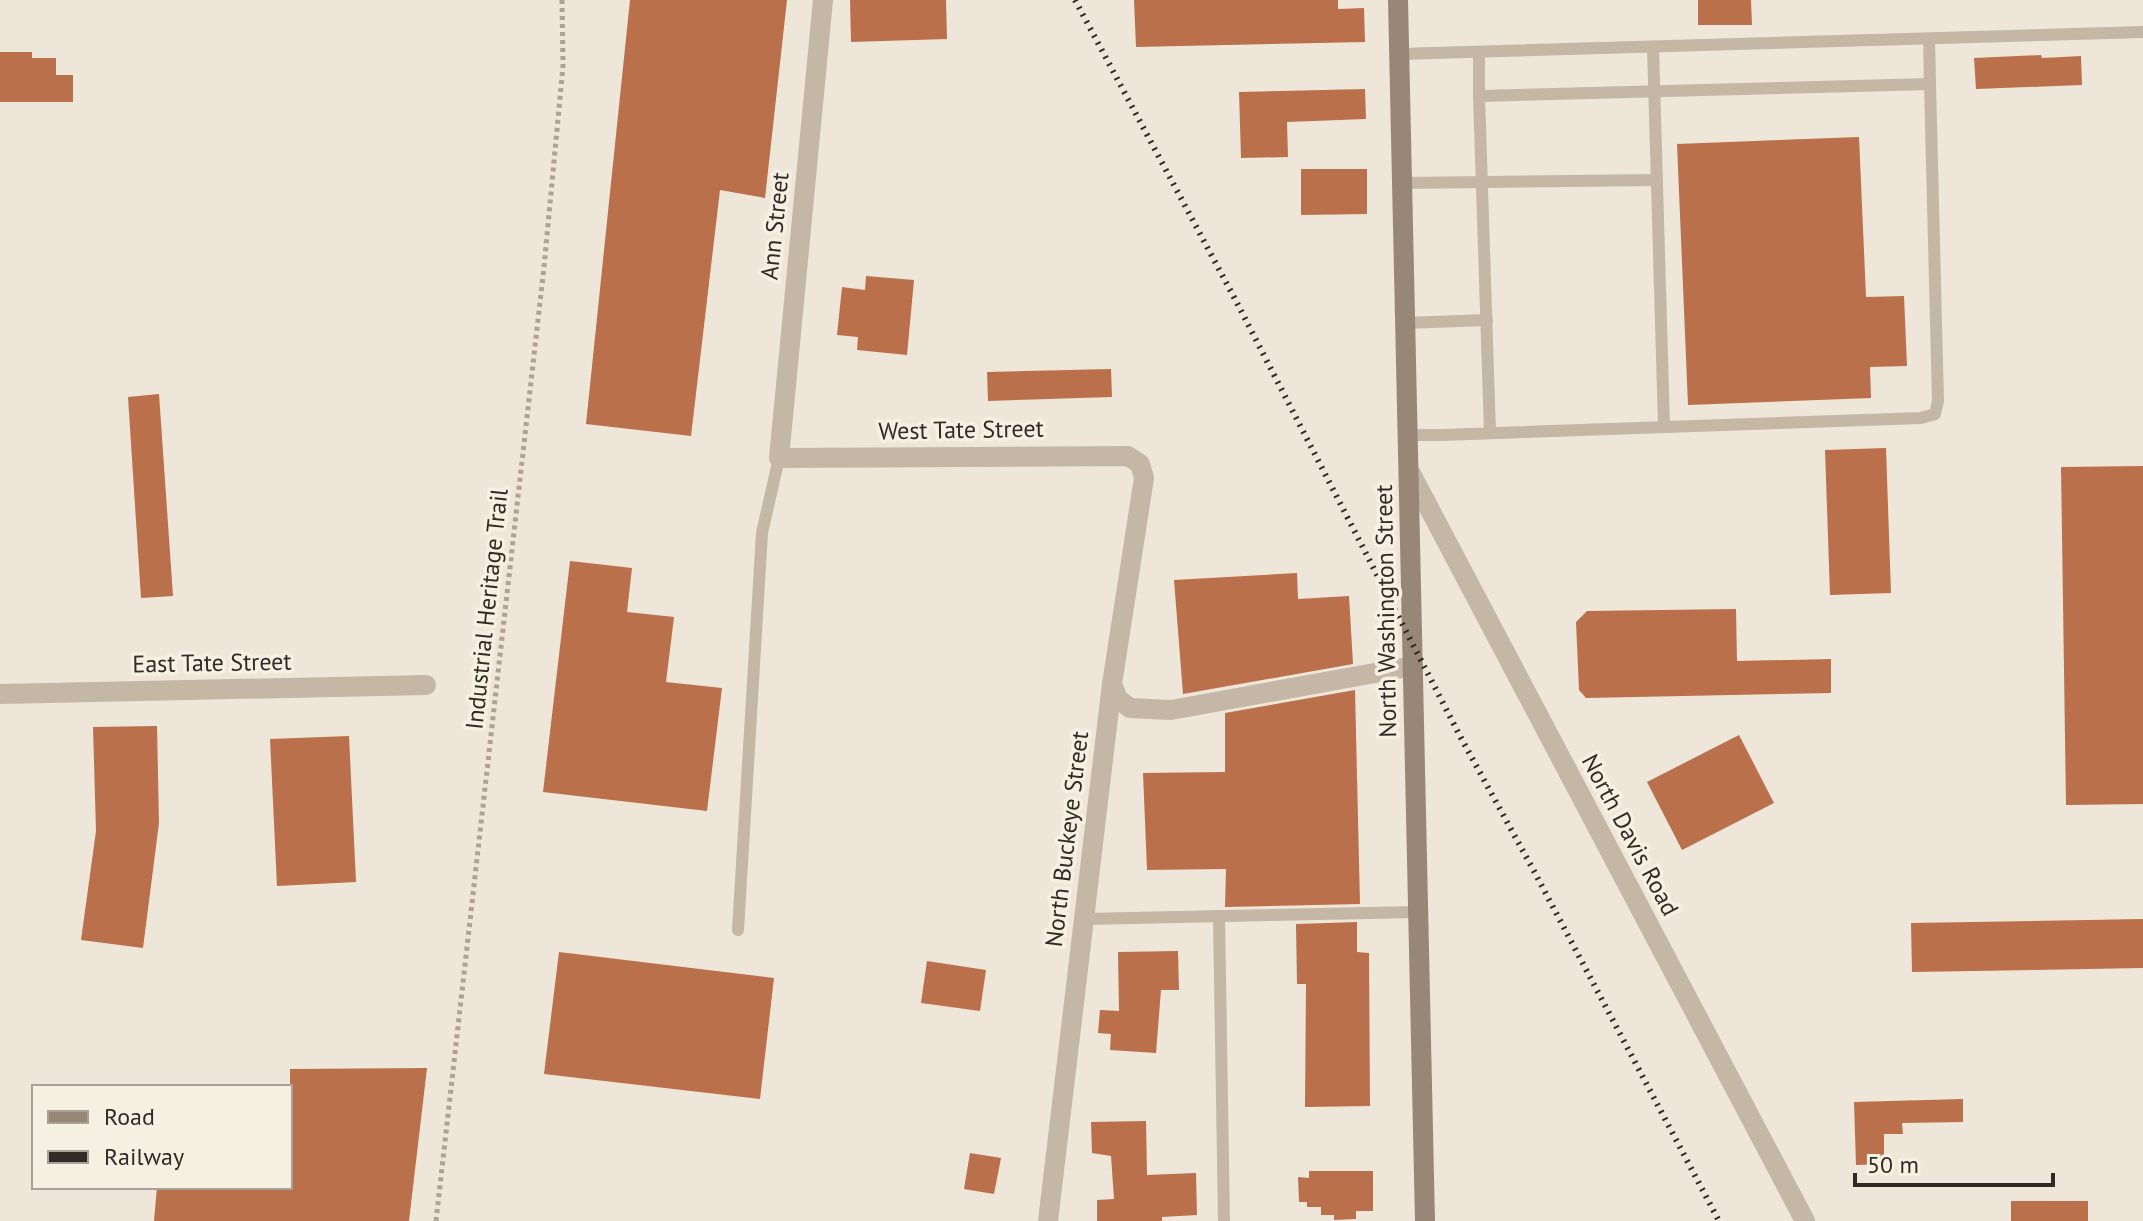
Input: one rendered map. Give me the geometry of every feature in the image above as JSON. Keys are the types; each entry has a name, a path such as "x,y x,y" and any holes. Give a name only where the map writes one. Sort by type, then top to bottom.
{"main road":[{"name":"North Washington Street","path":"1398,0 1425,1221"}],"street":[{"name":"Ann Street","path":"779,458 823,0"},
{"name":"West Tate Street","path":"779,458 1098,455 1128,456 1140,464"},
{"name":"North Buckeye Street","path":"1048,1221 1112,684 1144,478 1140,464"},
{"name":"North Davis Road","path":"1410,472 1805,1221"},
{"path":"1112,684 1118,699 1130,708 1171,710 1413,666"},
{"name":"East Tate Street","path":"0,694 426,685"}],"lane":[{"path":"1399,54 2143,32"},
{"path":"1409,435 1921,418 1935,414 1938,401 1929,39"},
{"path":"1653,47 1664,426"},
{"path":"1479,52 1490,433"},
{"path":"1479,96 1930,84"},
{"path":"1402,183 1657,180"},
{"path":"1406,323 1487,320"},
{"path":"738,930 762,533 779,458"},
{"path":"1084,919 1418,912"},
{"path":"1219,916 1224,1221"}],"path":[{"name":"Industrial Heritage Trail","path":"436,1221 544,267 563,66 562,0"}],"building":[{"path":"630,0 787,0 765,198 720,190 691,436 586,424"},
{"path":"850,0 946,0 947,39 851,42"},
{"path":"1134,0 1338,0 1338,9 1364,8 1365,42 1136,47"},
{"path":"1698,0 1751,0 1752,25 1698,25"},
{"path":"0,52 32,52 32,58 56,58 56,75 73,75 73,102 0,102"},
{"path":"2041,55 2042,58 2081,56 2082,85 1976,89 1974,58"},
{"path":"1365,89 1366,119 1287,122 1288,157 1241,158 1239,92"},
{"path":"1859,137 1866,297 1904,296 1907,366 1870,367 1871,398 1688,405 1677,144"},
{"path":"1301,169 1367,169 1367,214 1301,215"},
{"path":"866,276 914,280 907,355 857,350 858,337 837,335 842,287 865,290"},
{"path":"1111,369 1112,397 988,401 987,372"},
{"path":"159,394 173,596 141,598 128,397"},
{"path":"1886,448 1891,593 1830,595 1825,450"},
{"path":"2143,466 2143,804 2066,805 2061,467"},
{"path":"570,561 632,568 627,612 674,617 666,682 722,688 707,811 543,792"},
{"path":"1297,573 1298,599 1349,596 1353,664 1183,694 1174,580"},
{"path":"1736,609 1737,661 1831,659 1831,693 1586,698 1579,690 1576,622 1587,611"},
{"path":"1355,690 1360,904 1225,907 1226,869 1147,870 1143,773 1225,772 1225,713"},
{"path":"157,726 159,823 143,948 81,940 96,831 93,727"},
{"path":"1739,735 1774,803 1682,850 1647,782"},
{"path":"349,736 356,882 277,886 270,739"},
{"path":"2143,919 2143,968 1912,972 1911,923"},
{"path":"1357,922 1357,952 1369,953 1370,1106 1305,1107 1306,984 1297,984 1296,924"},
{"path":"1178,951 1179,990 1161,990 1156,1053 1110,1050 1111,1034 1098,1033 1100,1010 1119,1011 1118,952"},
{"path":"559,952 774,978 760,1099 544,1074"},
{"path":"927,961 986,970 980,1011 921,1003"},
{"path":"427,1068 409,1221 154,1221 157,1189 292,1189 290,1069"},
{"path":"1963,1099 1963,1122 1902,1123 1903,1134 1884,1134 1884,1164 1856,1165 1854,1102"},
{"path":"1146,1121 1147,1175 1196,1173 1197,1215 1162,1217 1162,1221 1097,1221 1097,1200 1114,1199 1111,1156 1092,1153 1091,1122"},
{"path":"970,1153 1001,1158 994,1194 964,1189"},
{"path":"1309,1171 1373,1171 1373,1211 1356,1211 1356,1219 1334,1220 1334,1215 1321,1215 1321,1207 1307,1207 1307,1202 1299,1202 1298,1177 1309,1178"},
{"path":"2011,1201 2088,1201 2088,1221 2011,1221"}],"railway":[{"path":"1075,0 1236,301 1461,738 1719,1221"}]}
